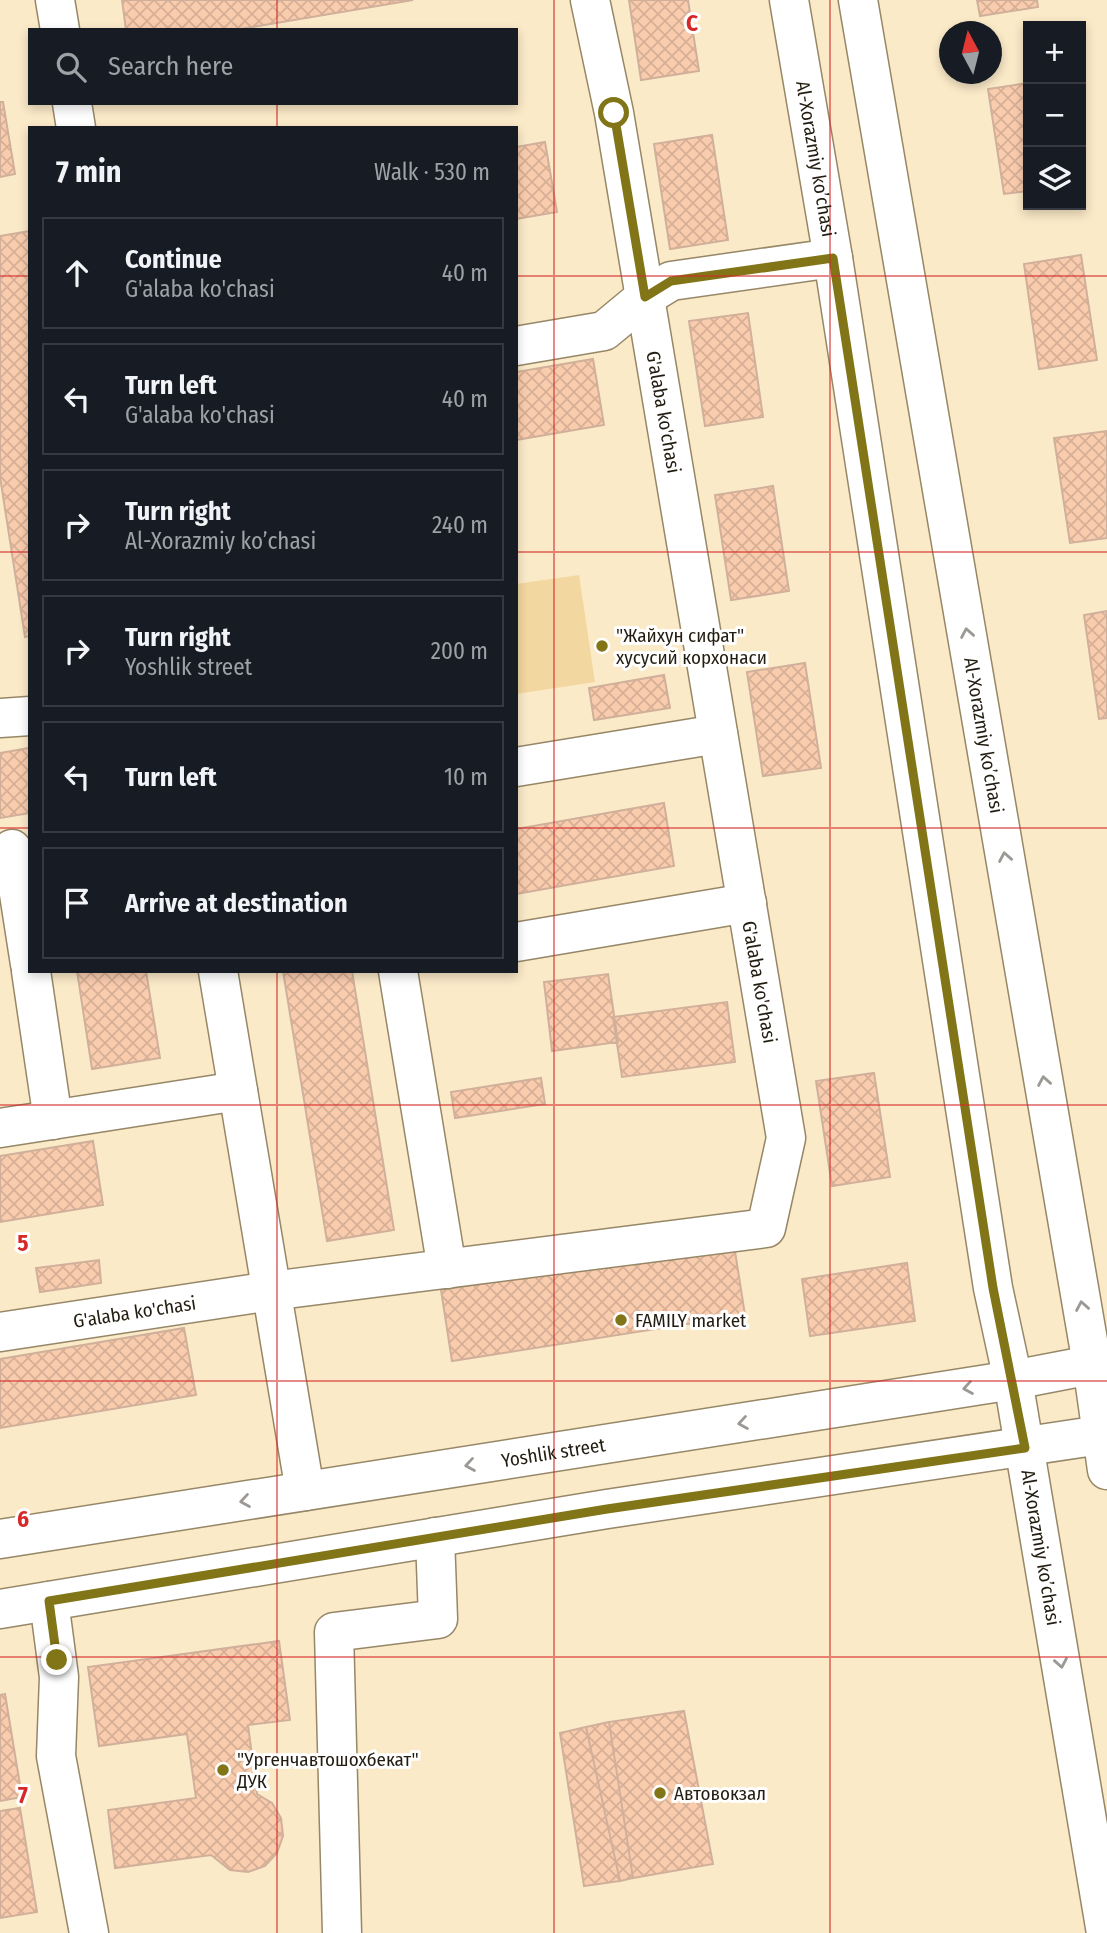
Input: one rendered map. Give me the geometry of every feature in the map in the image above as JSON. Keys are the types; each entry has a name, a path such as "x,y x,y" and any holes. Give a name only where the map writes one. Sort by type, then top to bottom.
{"main road":[{"path":"55,0 60,28"},
{"name":"G'alaba ko'chasi","path":"0,1332 271,1291 766,1228 786,1138 614,113 590,0"},
{"name":"Al-Xorazmiy ko’chasi","path":"789,0 833,258 993,1288 1025,1448 1106,1933"},
{"name":"Al-Xorazmiy ko’chasi","path":"858,0 1100,1363 1105,1446"},
{"path":"72,105 76,126"},
{"path":"518,346 604,331 645,297 671,281 833,258"},
{"path":"0,718 28,716"},
{"path":"518,767 718,734"},
{"path":"14,848 28,950"},
{"path":"518,942 747,903"},
{"path":"31,973 54,1120"},
{"path":"218,973 305,1491"},
{"path":"398,973 447,1269"},
{"path":"0,1128 238,1091"},
{"name":"Yoshlik street","path":"0,1539 1013,1380 1100,1363"},
{"path":"0,1609 607,1509 1025,1448 1105,1446"},
{"path":"342,1933 334,1632 438,1619 435,1537"},
{"path":"49,1601 60,1677 56,1756 89,1933"}],"shaded area":[{"path":"579,575 595,682 518,694 518,584"}],"building":[{"path":"122,0 413,0 247,28 126,28"},
{"path":"629,0 688,0 699,71 641,80"},
{"path":"977,0 1037,0 1038,7 980,16"},
{"path":"1023,84 1023,192 1004,194 988,89"},
{"path":"0,102 3,102 15,174 0,177"},
{"path":"712,135 728,240 670,249 654,144"},
{"path":"545,142 557,212 518,219 518,147"},
{"path":"28,231 28,636 25,637 0,477 0,236"},
{"path":"1081,255 1097,360 1039,369 1024,264"},
{"path":"748,313 763,417 705,426 689,321"},
{"path":"593,359 604,425 518,440 518,372"},
{"path":"1107,431 1107,538 1070,543 1054,438"},
{"path":"773,486 789,591 731,600 715,495"},
{"path":"1107,611 1107,718 1099,719 1084,615"},
{"path":"805,663 821,768 763,776 747,672"},
{"path":"664,675 670,708 594,720 589,688"},
{"path":"28,748 28,813 0,818 0,753"},
{"path":"664,803 674,866 518,894 518,829"},
{"path":"77,973 146,973 160,1058 92,1069"},
{"path":"283,973 352,973 394,1230 327,1241"},
{"path":"608,974 618,1042 552,1051 544,982"},
{"path":"727,1002 735,1062 622,1077 613,1017"},
{"path":"874,1073 890,1177 832,1186 816,1081"},
{"path":"541,1078 545,1104 455,1118 451,1092"},
{"path":"93,1141 103,1205 0,1222 0,1156"},
{"path":"734,1245 745,1315 452,1361 441,1290"},
{"path":"99,1260 101,1283 40,1292 36,1268"},
{"path":"907,1263 915,1321 810,1336 802,1279"},
{"path":"184,1328 196,1395 0,1428 0,1359"},
{"name":"\"Ургенчавтошохбекат\" ДУК","path":"279,1641 290,1720 248,1725 257,1794 272,1803 281,1818 283,1836 277,1853 265,1866 248,1872 230,1870 211,1855 115,1868 108,1810 196,1798 187,1734 99,1746 88,1667"},
{"path":"5,1694 22,1797 0,1801 0,1695"},
{"name":"Автовокзал","path":"684,1711 713,1864 633,1878 609,1722"},
{"path":"609,1722 633,1878 620,1881 586,1727"},
{"path":"586,1727 620,1881 584,1886 560,1733"},
{"path":"20,1808 37,1912 0,1918 0,1811"}],"place":[{"name":"\"Жайхун сифат\" хусусий корхонаси","path":"602,646"},
{"name":"FAMILY market","path":"621,1320"},
{"name":"\"Ургенчавтошохбекат\" ДУК","path":"223,1770"},
{"name":"Автовокзал","path":"660,1793"}],"route":[{"path":"57,1660 49,1601 607,1509 1025,1448 993,1288 833,258 671,281 645,297 614,113"}]}
